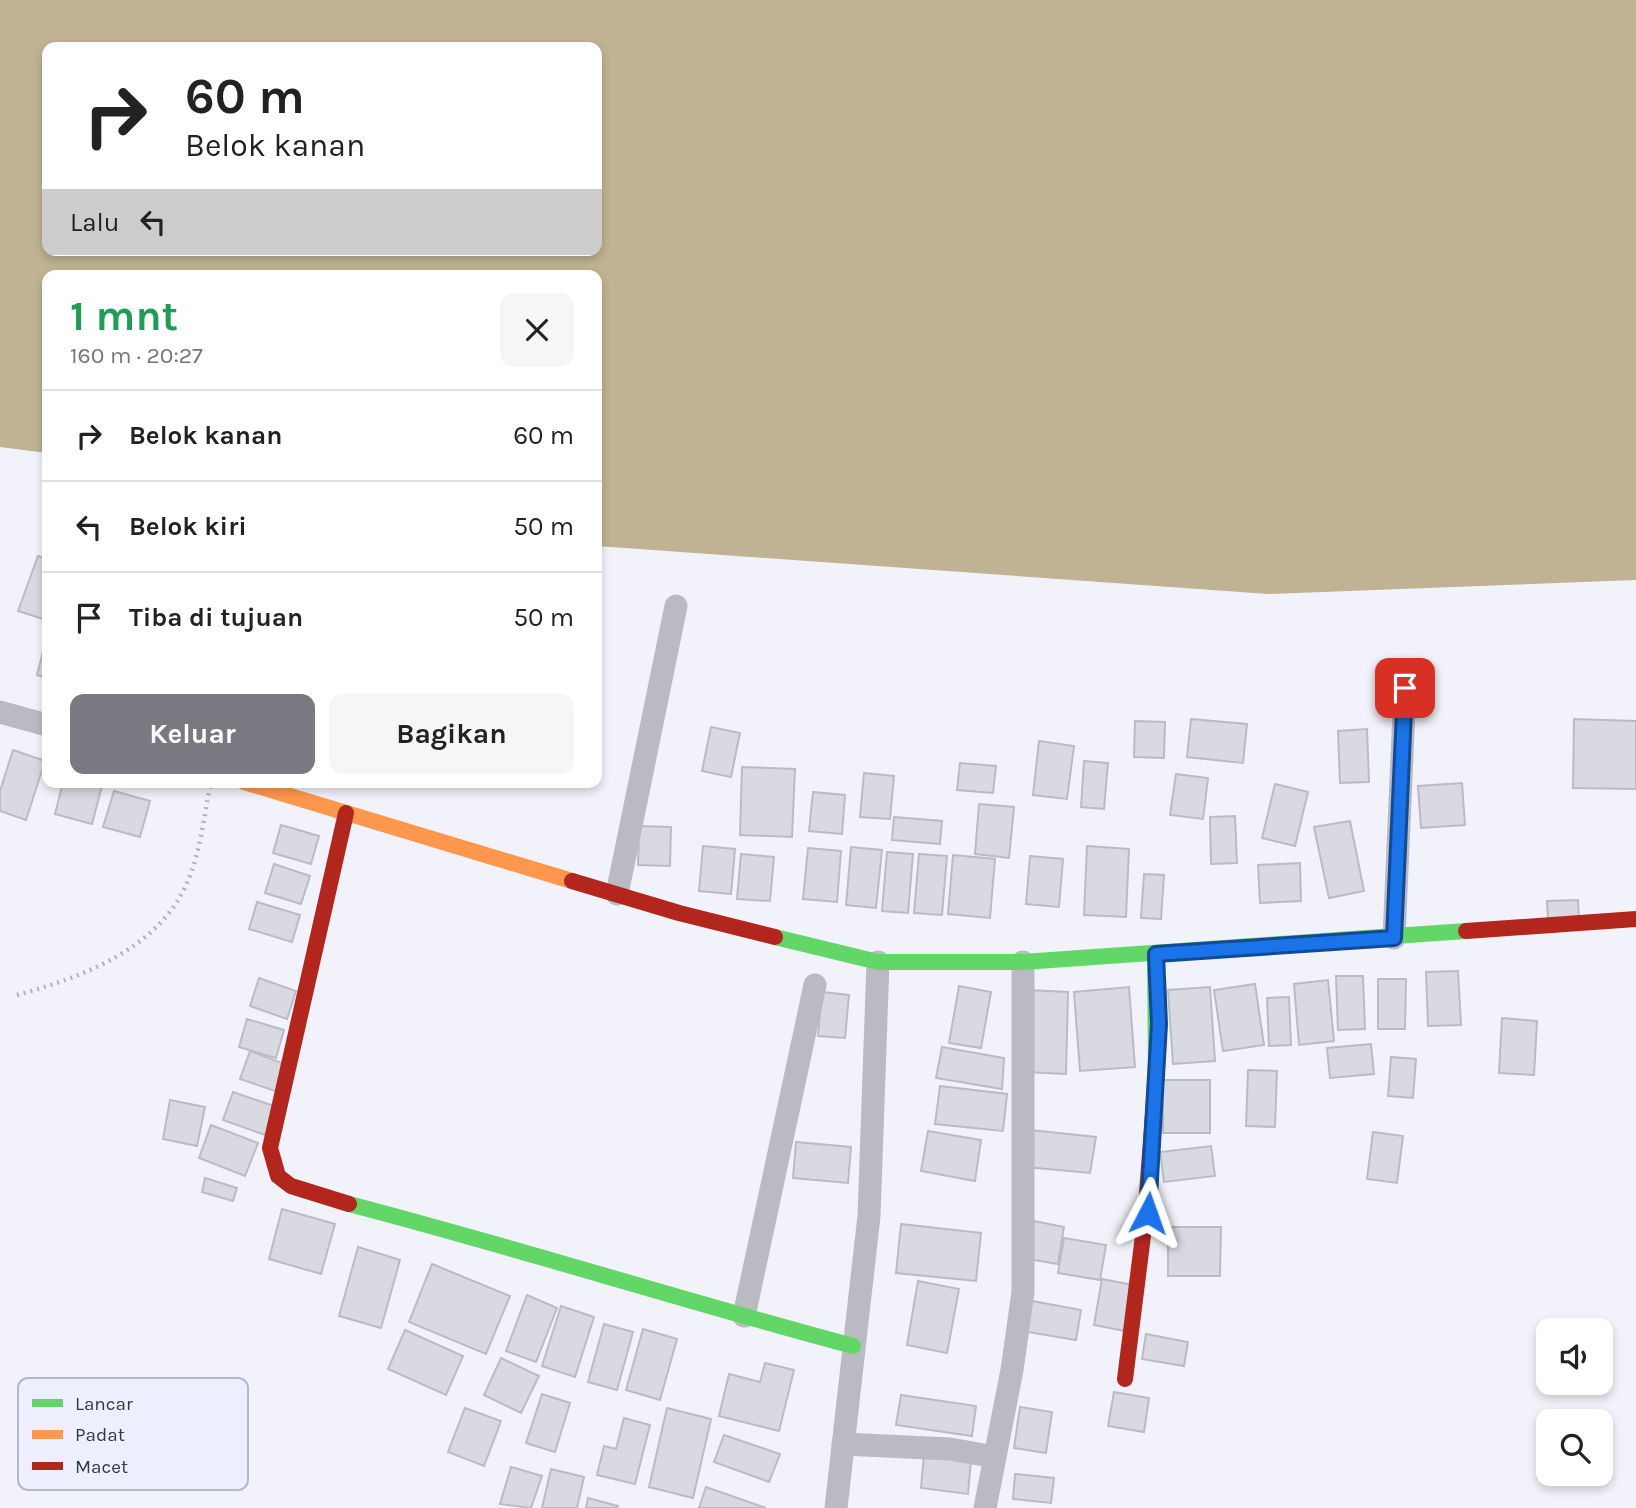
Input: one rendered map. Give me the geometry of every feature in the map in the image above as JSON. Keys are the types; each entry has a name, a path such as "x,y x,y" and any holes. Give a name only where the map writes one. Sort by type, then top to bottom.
{"street":[{"path":"617,894 676,606"},
{"path":"1394,938 1405,688"},
{"path":"0,712 42,724"},
{"path":"264,788 617,894 878,962 1023,961 1156,954 1636,919"},
{"path":"346,813 296,1044 270,1149 278,1176 291,1186 345,1203 476,1237 853,1346"},
{"path":"1125,1379 1148,1213 1159,1024 1156,954"},
{"path":"985,1508 1023,1292 1023,961"},
{"path":"836,1508 869,1216 878,962"},
{"path":"744,1316 815,985"},
{"path":"843,1444 950,1449 995,1457"}],"path":[{"path":"17,995 66,981 113,958 146,936 177,904 190,876 210,788"}],"shaded area":[{"path":"0,0 1636,0 1636,580 1268,594 602,546 602,270 42,270 42,452 0,447"}],"building":[{"path":"38,556 42,557 42,619 18,611"},
{"path":"42,656 42,676 37,675"},
{"path":"1191,719 1247,724 1243,763 1187,757"},
{"path":"1574,719 1636,721 1636,789 1573,788"},
{"path":"1135,721 1165,722 1164,758 1134,757"},
{"path":"711,727 740,733 731,777 702,771"},
{"path":"1367,729 1369,782 1340,783 1338,731"},
{"path":"1039,741 1074,746 1067,799 1033,795"},
{"path":"13,750 42,760 42,770 26,820 0,811 0,791"},
{"path":"1084,761 1108,763 1104,809 1081,807"},
{"path":"960,763 996,766 993,793 957,790"},
{"path":"742,767 795,769 792,837 740,835"},
{"path":"864,773 894,776 890,819 860,817"},
{"path":"1176,774 1208,778 1203,819 1170,815"},
{"path":"1462,783 1465,825 1421,828 1418,786"},
{"path":"1275,784 1308,792 1295,846 1262,838"},
{"path":"62,788 101,788 92,824 55,814"},
{"path":"114,791 150,801 140,837 103,827"},
{"path":"813,792 845,795 842,834 809,831"},
{"path":"979,804 1014,807 1009,858 975,854"},
{"path":"1235,816 1237,863 1211,864 1210,817"},
{"path":"894,817 942,821 940,844 892,840"},
{"path":"1350,821 1364,891 1329,898 1314,827"},
{"path":"281,825 319,836 311,864 273,853"},
{"path":"639,826 671,827 670,866 638,865"},
{"path":"703,846 735,849 731,894 699,891"},
{"path":"1087,846 1129,849 1126,917 1084,915"},
{"path":"851,847 882,850 876,908 846,905"},
{"path":"808,848 841,851 837,902 803,899"},
{"path":"887,852 913,854 908,913 882,911"},
{"path":"741,854 774,857 770,901 737,899"},
{"path":"919,854 947,856 942,915 914,913"},
{"path":"953,855 995,859 990,918 948,914"},
{"path":"1030,856 1063,859 1059,907 1026,904"},
{"path":"1300,863 1301,901 1260,903 1258,865"},
{"path":"274,864 310,876 301,904 265,893"},
{"path":"1144,874 1164,875 1161,919 1141,918"},
{"path":"1578,900 1579,920 1548,920 1547,901"},
{"path":"257,902 300,915 292,942 249,929"},
{"path":"1458,971 1461,1025 1428,1026 1426,972"},
{"path":"1336,976 1363,976 1365,1029 1338,1030"},
{"path":"259,978 296,991 287,1019 250,1006"},
{"path":"1378,979 1406,979 1405,1029 1378,1029"},
{"path":"1328,980 1334,1041 1299,1045 1294,984"},
{"path":"1255,984 1264,1045 1223,1051 1214,990"},
{"path":"959,986 991,992 981,1048 949,1043"},
{"path":"1129,987 1135,1067 1080,1071 1074,992"},
{"path":"1210,987 1215,1061 1173,1064 1168,990"},
{"path":"1028,990 1068,992 1066,1074 1026,1072"},
{"path":"822,992 849,995 845,1038 818,1036"},
{"path":"1289,997 1291,1045 1269,1046 1267,998"},
{"path":"1502,1018 1537,1021 1534,1075 1499,1073"},
{"path":"247,1019 284,1030 276,1058 239,1047"},
{"path":"1371,1044 1374,1074 1330,1078 1327,1048"},
{"path":"942,1047 1004,1058 1002,1089 936,1078"},
{"path":"250,1051 287,1065 278,1092 240,1079"},
{"path":"1391,1057 1416,1059 1413,1098 1388,1096"},
{"path":"1248,1070 1277,1071 1275,1127 1246,1126"},
{"path":"1163,1080 1210,1080 1210,1133 1163,1133"},
{"path":"940,1086 1007,1094 1003,1131 935,1124"},
{"path":"233,1092 274,1106 265,1135 223,1120"},
{"path":"170,1100 205,1107 197,1146 163,1139"},
{"path":"211,1125 258,1143 245,1176 199,1158"},
{"path":"1030,1130 1096,1137 1090,1173 1026,1167"},
{"path":"928,1131 981,1140 975,1181 921,1171"},
{"path":"1373,1132 1403,1136 1397,1183 1367,1179"},
{"path":"796,1142 851,1147 848,1183 793,1178"},
{"path":"1211,1146 1215,1176 1164,1182 1160,1152"},
{"path":"205,1178 237,1188 233,1201 202,1192"},
{"path":"282,1209 335,1224 321,1274 269,1259"},
{"path":"1034,1221 1064,1227 1058,1264 1028,1259"},
{"path":"901,1224 981,1233 976,1281 896,1273"},
{"path":"1168,1227 1221,1227 1220,1276 1168,1276"},
{"path":"1064,1238 1106,1245 1100,1280 1058,1273"},
{"path":"358,1247 400,1260 381,1328 339,1316"},
{"path":"432,1264 510,1296 486,1354 409,1322"},
{"path":"1102,1279 1133,1285 1125,1331 1094,1325"},
{"path":"918,1281 959,1289 947,1353 907,1345"},
{"path":"527,1295 557,1308 536,1362 506,1351"},
{"path":"1027,1300 1081,1310 1076,1340 1022,1331"},
{"path":"561,1306 594,1317 575,1377 542,1366"},
{"path":"604,1324 633,1332 617,1390 588,1382"},
{"path":"643,1329 677,1339 660,1400 626,1390"},
{"path":"405,1330 463,1356 446,1395 388,1369"},
{"path":"1146,1334 1188,1342 1184,1366 1142,1359"},
{"path":"501,1358 539,1376 521,1413 484,1395"},
{"path":"765,1363 794,1370 779,1431 719,1416 729,1374 760,1382"},
{"path":"1114,1392 1149,1398 1144,1432 1108,1426"},
{"path":"542,1394 570,1403 555,1452 526,1443"},
{"path":"901,1395 976,1406 972,1436 896,1425"},
{"path":"1020,1407 1052,1412 1046,1453 1014,1448"},
{"path":"465,1408 501,1421 484,1466 448,1452"},
{"path":"667,1408 711,1419 693,1498 649,1487"},
{"path":"624,1418 650,1425 635,1484 597,1475 604,1446 616,1449"},
{"path":"724,1435 780,1454 769,1482 714,1462"},
{"path":"924,1454 971,1459 968,1494 921,1488"},
{"path":"511,1467 542,1476 531,1508 500,1504"},
{"path":"551,1469 584,1477 577,1508 542,1508"},
{"path":"1015,1474 1054,1478 1051,1503 1013,1499"},
{"path":"706,1487 766,1508 699,1508"},
{"path":"588,1498 618,1506 586,1508"}],"traffic: fast":[{"path":"775,937 878,962 1023,962 1466,931"},
{"path":"1155,954 1156,1074"},
{"path":"349,1204 853,1346"}],"traffic: slow":[{"path":"264,788 572,881"}],"traffic: jam":[{"path":"346,813 270,1148 278,1176 291,1186 349,1204"},
{"path":"572,881 679,913 775,937"},
{"path":"1466,931 1636,919"},
{"path":"1125,1379 1145,1220 1156,1074"}],"route":[{"path":"1148,1213 1159,1024 1156,954 1394,938 1405,688"}]}
